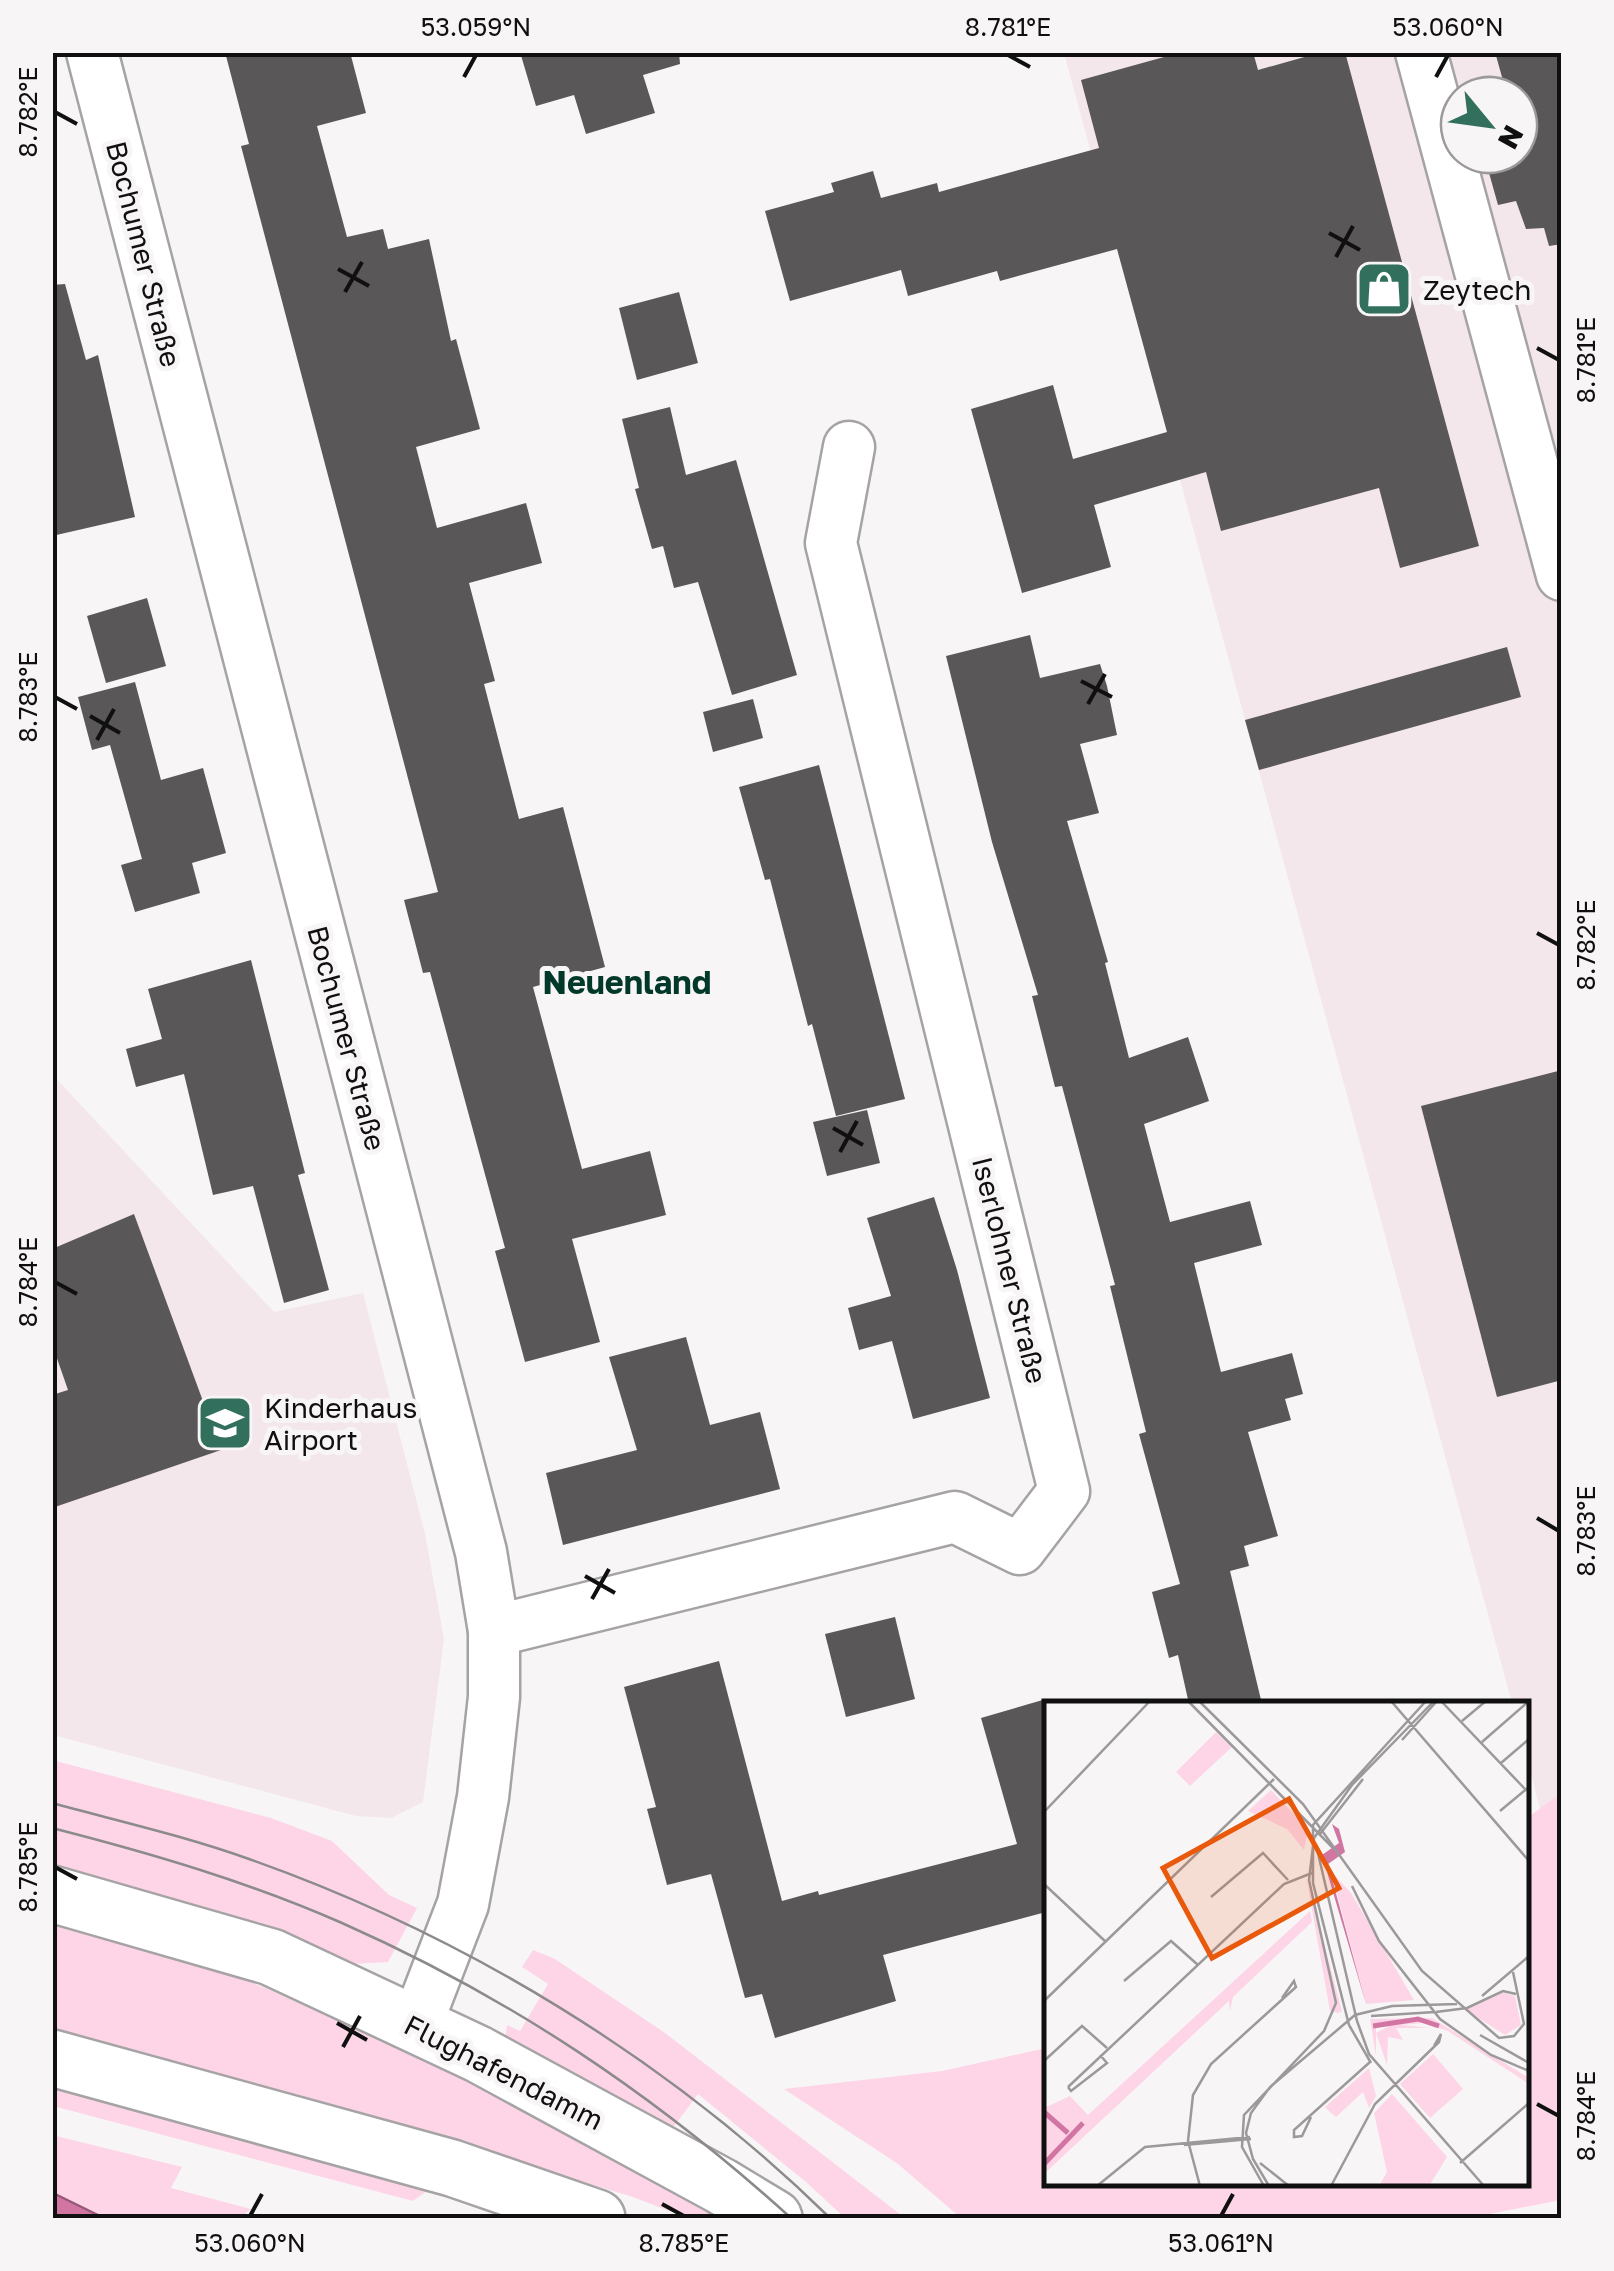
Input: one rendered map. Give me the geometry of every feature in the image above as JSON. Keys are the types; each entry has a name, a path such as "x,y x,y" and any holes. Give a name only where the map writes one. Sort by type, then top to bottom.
{"main road":[{"name":"Flughafendamm","path":"52,1894 271,1956 506,2070 774,2218"},
{"path":"52,2058 452,2168 597,2218"}],"street":[{"name":"Bochumer Straße","path":"92,52 481,1552 494,1631 494,1697 483,1797 463,1904 416,2026"},
{"path":"1421,52 1562,575"},
{"name":"Iserlohner Straße","path":"494,1631 955,1518 1020,1549 1064,1491 831,543 849,447"}],"shaded area":[{"path":"1064,53 1561,53 1562,1792 1540,1809 1529,1766 1529,1701 1511,1701"},
{"name":"Kinderhaus Airport","path":"52,1074 274,1312 363,1293 425,1534 444,1639 423,1802 391,1818 356,1816 53,1735"},
{"path":"52,1760 271,1818 332,1841 389,1895 417,1908 388,1962 351,1964 53,1868"},
{"path":"1561,1793 1561,2200 1469,2218 961,2218 898,2164 784,2089 942,2071 1044,2048 1044,2186 1529,2186 1529,1817"},
{"path":"52,1920 162,1950 268,1989 472,2083 582,2140 717,2218 688,2218 630,2196 306,2099 53,2031"},
{"path":"533,1950 555,1959 665,2033 905,2218 845,2218 698,2094 672,2129 505,2040 507,2025 520,2031 548,1984 522,1967"},
{"path":"52,2086 428,2190 413,2201 53,2106"},
{"path":"52,2135 182,2167 171,2188 251,2209 240,2218 104,2218 53,2193"},
{"path":"53,2193 104,2218 53,2218"}],"building":[{"path":"225,52 350,52 366,113 317,126 347,237 383,229 388,249 429,239 451,341 456,339 480,429 416,447 437,528 526,503 542,563 469,583 495,681 484,684 519,819 563,807 605,967 533,987 582,1169 650,1151 666,1215 572,1239 600,1342 525,1362 495,1251 505,1248 430,972 423,973 404,900 438,892 241,146 249,144"},
{"path":"520,52 679,52 680,64 643,75 655,113 586,134 574,95 536,106"},
{"path":"1182,52 1253,52 1258,70 1322,52 1345,52 1479,546 1400,568 1379,488 1221,531 1206,472 1094,505 1111,567 1022,593 971,409 1053,385 1073,459 1167,432 1117,249 1000,281 997,271 908,296 901,270 790,301 765,211 834,192 831,183 873,171 881,198 937,183 939,192 1099,148 1081,80"},
{"path":"1495,52 1562,52 1562,244 1549,246 1544,228 1526,229 1516,201 1498,205 1490,175 1539,175 1539,75 1501,75"},
{"path":"65,284 86,360 98,355 135,517 52,536 52,285"},
{"path":"679,292 698,363 637,380 619,308"},
{"path":"670,407 686,475 736,460 797,675 732,695 698,582 674,588 663,546 652,549 635,489 639,488 622,419"},
{"path":"147,598 166,666 106,683 87,616"},
{"path":"1030,635 1040,678 1100,664 1107,686 1117,735 1080,744 1099,813 1067,821 1108,962 1105,963 1129,1058 1188,1037 1209,1101 1144,1124 1170,1222 1250,1201 1262,1245 1194,1263 1221,1372 1292,1353 1303,1394 1285,1399 1291,1420 1248,1432 1278,1536 1244,1546 1249,1566 1230,1571 1261,1701 1188,1701 1178,1655 1169,1658 1152,1592 1180,1584 1139,1434 1146,1432 1110,1286 1115,1285 1062,1086 1055,1087 1032,996 1038,995 992,842 946,656"},
{"path":"1507,647 1521,697 1259,770 1245,720"},
{"path":"135,682 161,780 203,768 226,853 192,863 200,893 135,912 121,865 142,859 110,745 92,750 78,697"},
{"path":"753,699 763,738 713,752 703,712"},
{"path":"819,765 905,1099 836,1116 770,879 765,880 739,787"},
{"path":"251,960 305,1173 298,1175 329,1290 284,1303 253,1186 213,1195 184,1074 136,1087 126,1049 162,1039 148,989"},
{"path":"1562,1070 1562,1380 1497,1397 1421,1106"},
{"path":"867,1110 880,1163 827,1176 813,1122"},
{"path":"934,1197 990,1398 913,1419 892,1341 859,1350 848,1308 891,1296 867,1218"},
{"path":"134,1214 221,1450 52,1508 52,1395 68,1390 52,1344 52,1249"},
{"path":"686,1337 710,1425 760,1412 780,1489 563,1545 546,1473 637,1450 609,1357"},
{"path":"895,1617 915,1699 846,1717 825,1634"},
{"path":"719,1661 782,1901 1017,1844 981,1718 1046,1699 1044,1913 883,1955 896,2001 775,2038 762,1994 745,1998 711,1874 667,1885 647,1809 656,1807 624,1687"}],"tram line":[{"path":"52,1803 249,1859 408,1925 485,1964 632,2055 767,2160 830,2218"},
{"path":"52,1828 162,1858 271,1894 342,1923 464,1983 579,2052 633,2090 791,2218"}],"place":[{"name":"Zeytech","path":"1384,289"},
{"name":"Kinderhaus Airport","path":"225,1423"}],"district":[{"name":"Neuenland","path":"627,982"}]}
